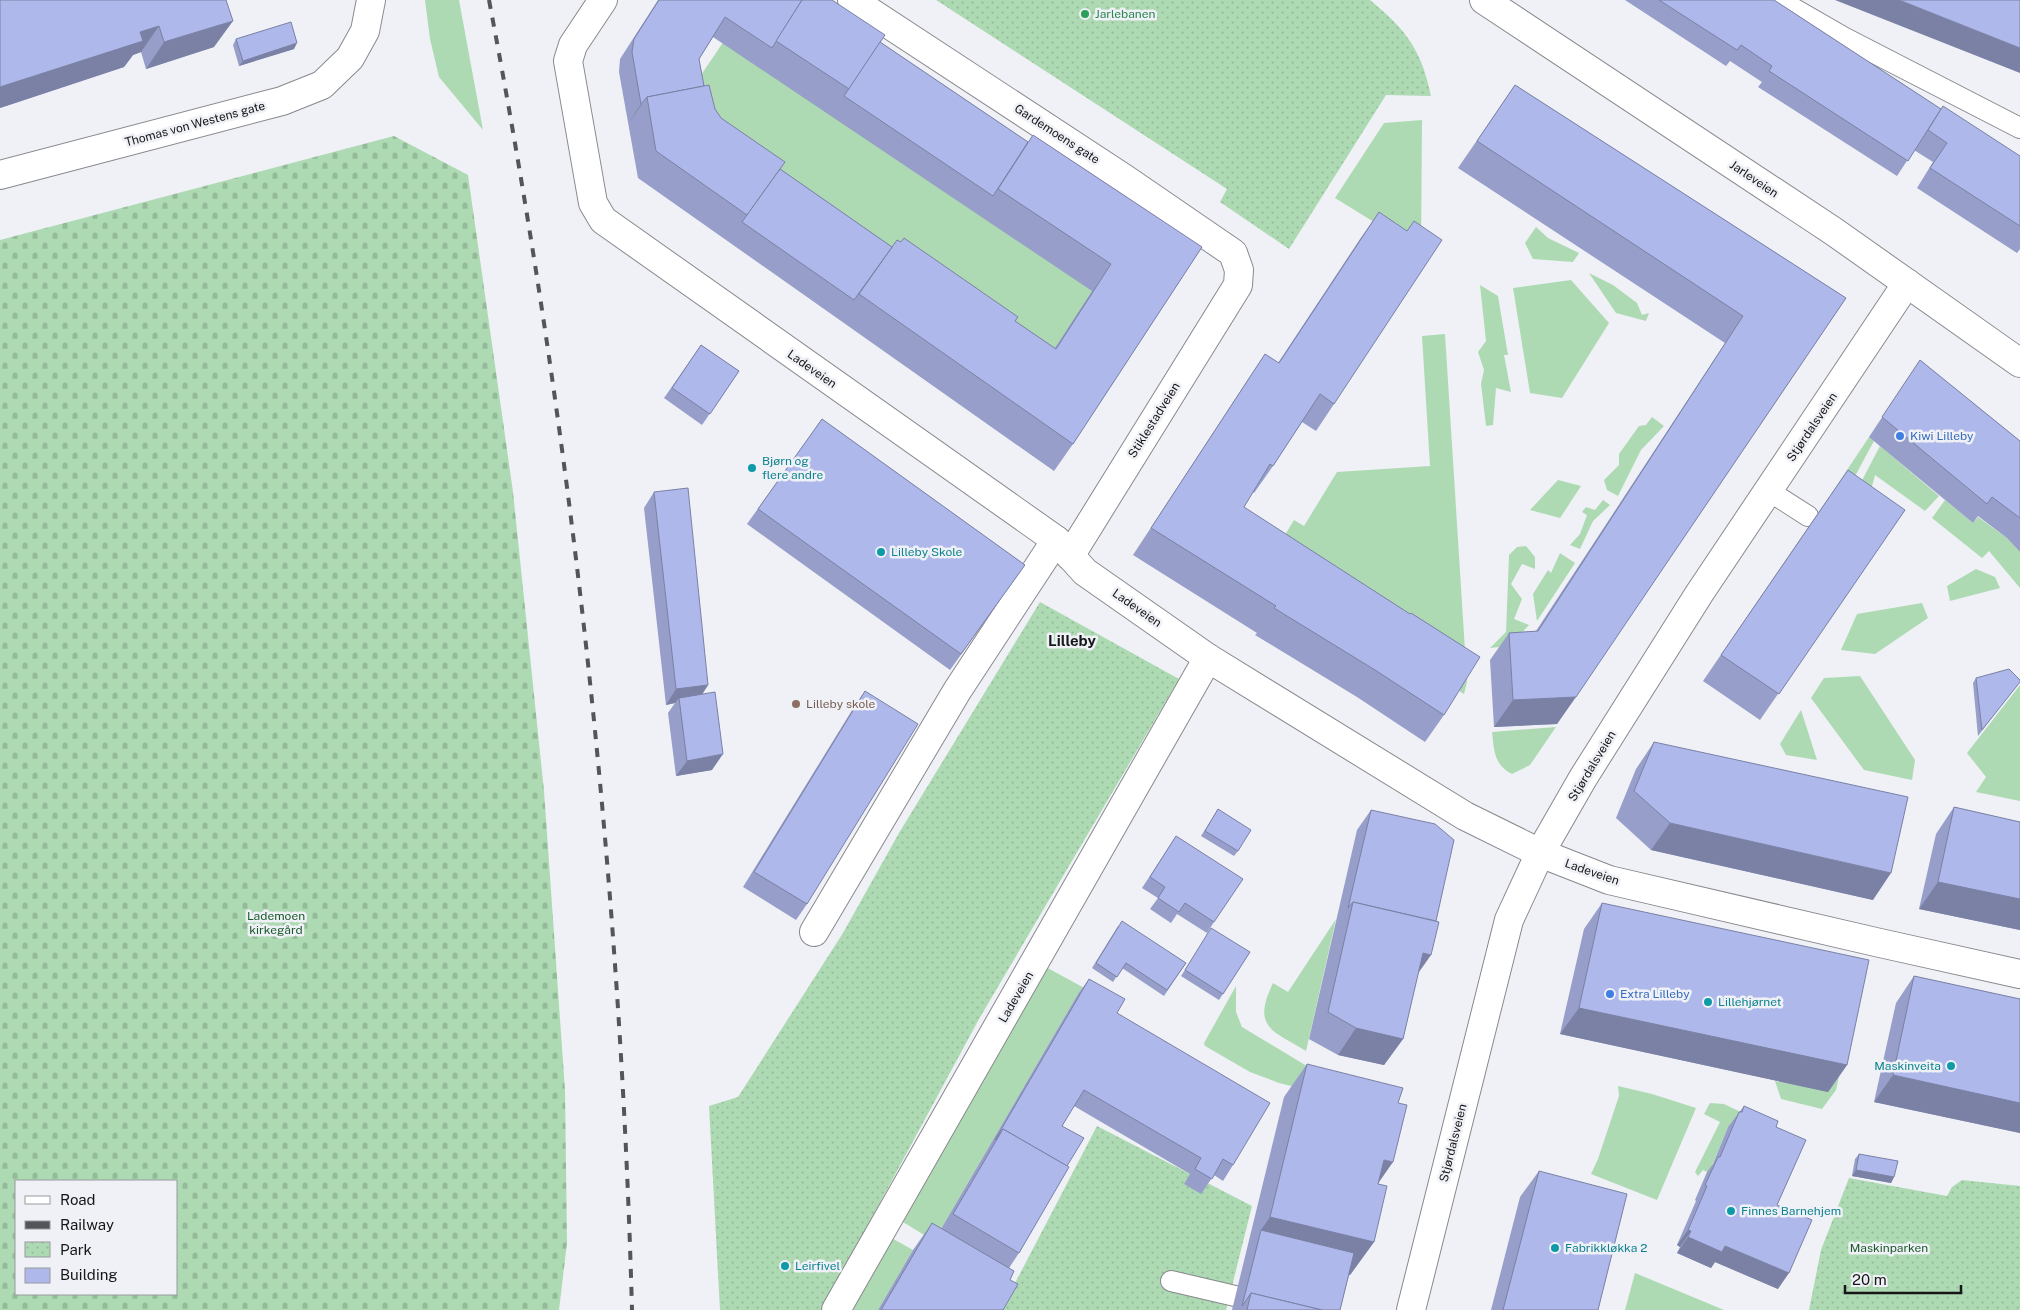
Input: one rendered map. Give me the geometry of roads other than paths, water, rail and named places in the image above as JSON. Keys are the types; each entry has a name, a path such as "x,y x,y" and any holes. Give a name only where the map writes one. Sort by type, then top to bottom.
{"street":[{"name":"Thomas von Westens gate","path":"0,175 282,101 322,85 350,58 365,31 371,0"},
{"name":"Ladeveien","path":"603,0 573,45 568,61 593,203 603,220 1063,548 1085,572 1208,658 1465,816 1540,854 1609,880 2020,974"},
{"name":"Gardemoens gate","path":"852,0 1125,179 1233,253 1239,270 1238,285"},
{"name":"Jarleveien","path":"1484,0 1833,231 2020,363"},
{"name":"Stjørdalsveien","path":"1411,1310 1509,920 1540,854 1583,778 1699,594 1906,283"},
{"name":"Stiklestadveien","path":"814,932 956,691 1063,548 1238,285"},
{"name":"Ladeveien","path":"836,1310 1208,658"}],"lane":[{"path":"1779,0 1845,38 2020,128"},
{"path":"1769,491 1808,516"},
{"path":"1170,1281 1235,1296"}],"railway":[{"path":"489,0 518,162 544,325 567,488 587,652 603,816 616,981 626,1145 632,1310"}],"place":[{"name":"Jarlebanen","path":"1085,14"},
{"name":"Kiwi Lilleby","path":"1900,436"},
{"name":"Bjørn og flere andre","path":"752,468"},
{"name":"Lilleby Skole","path":"881,552"},
{"name":"Lilleby skole","path":"796,704"},
{"name":"Extra Lilleby","path":"1610,994"},
{"name":"Lillehjørnet","path":"1708,1002"},
{"name":"Maskinveita","path":"1951,1066"},
{"name":"Finnes Barnehjem","path":"1731,1211"},
{"name":"Fabrikkløkka 2","path":"1555,1248"},
{"name":"Leirfivel","path":"785,1266"}],"district":[{"name":"Lilleby","path":"1072,640"}],"park label":[{"name":"Lademoen kirkegård","path":"276,923"},
{"name":"Maskinparken","path":"1889,1248"}]}
